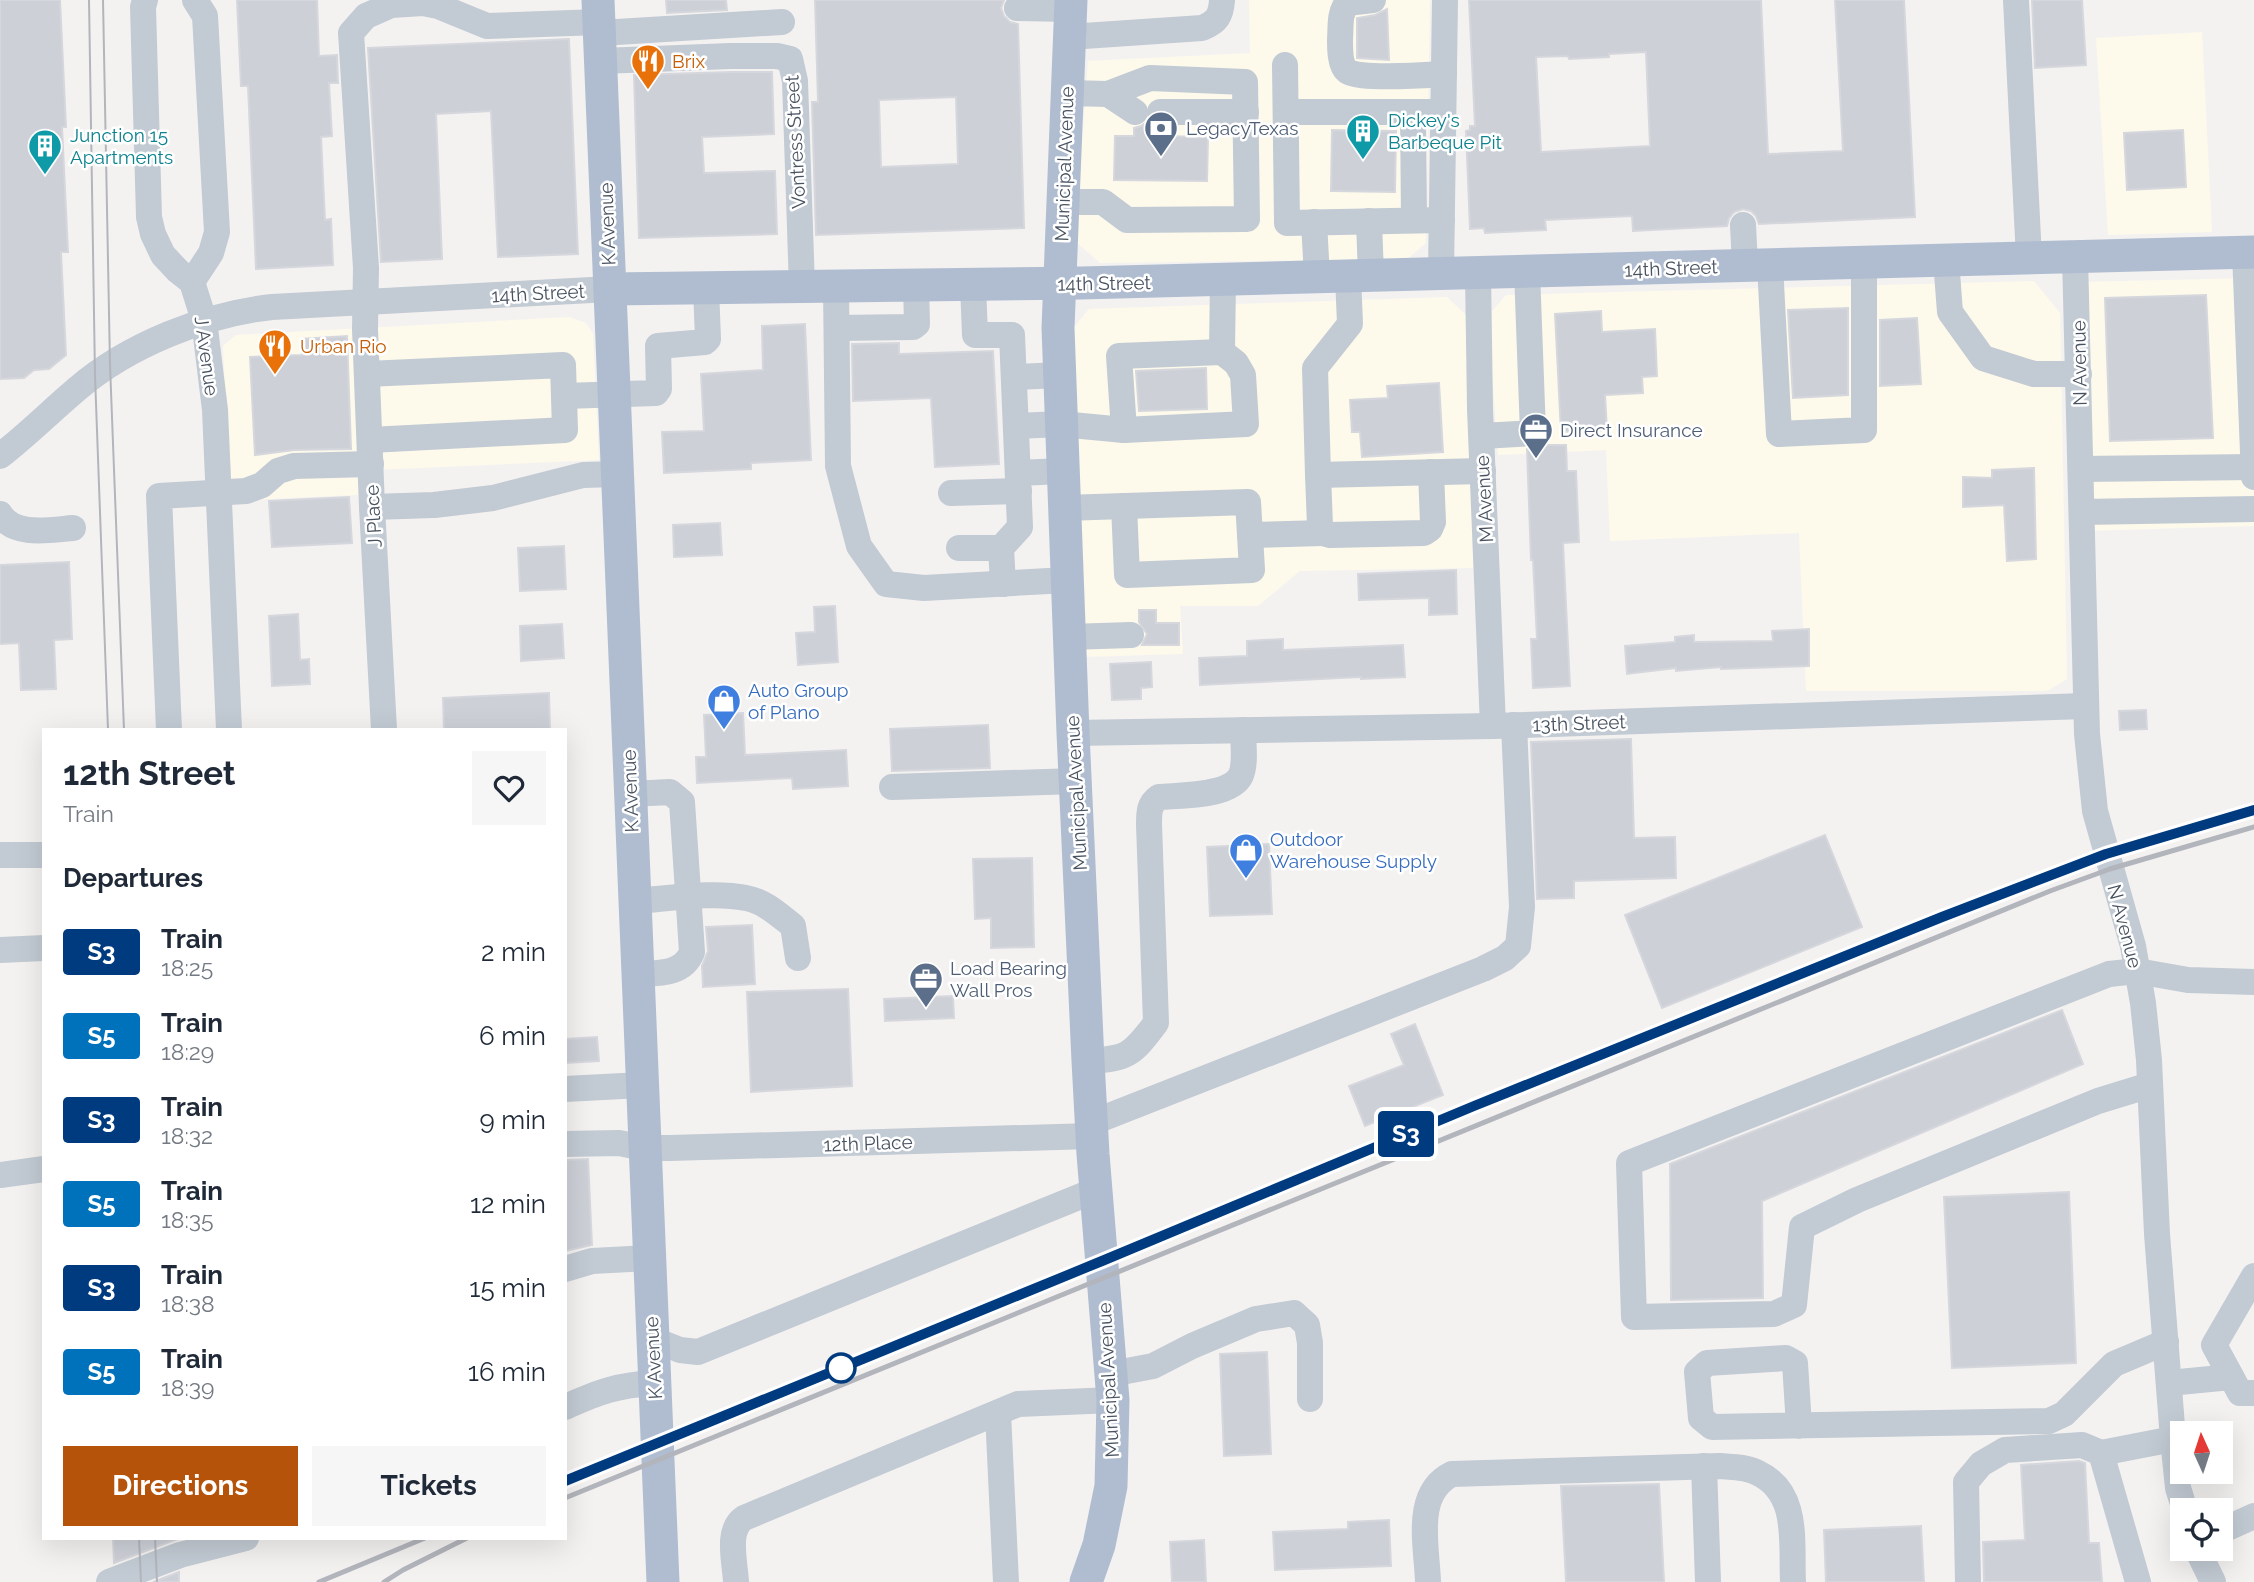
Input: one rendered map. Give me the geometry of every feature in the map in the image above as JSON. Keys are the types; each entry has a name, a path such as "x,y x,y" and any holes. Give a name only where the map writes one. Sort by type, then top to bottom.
{"main road":[{"name":"Municipal Avenue","path":"1070,15 1059,284 1061,424 1091,1130 1112,1387 1111,1486 1099,1545 1086,1582"},
{"name":"K Avenue","path":"600,29 662,1582"},
{"name":"14th Street","path":"610,289 1059,284 2250,252"}],"street":[{"path":"145,0 143,8 149,217 163,256 192,282 211,253 217,232 205,16 195,0"},
{"name":"J Place","path":"349,0 366,302 372,507 384,728"},
{"path":"1017,8 1202,28 1212,24 1220,16 1222,0"},
{"path":"1373,0 1347,3 1341,11 1340,47 1344,68 1349,73 1364,76 1444,74"},
{"path":"1441,274 1445,0"},
{"path":"2015,0 2029,258"},
{"path":"351,33 366,16 378,10 391,5 423,3 438,6 487,26 600,29 782,22"},
{"name":"Vontress Street","path":"600,29 731,56 777,56 790,59 794,81 802,287"},
{"path":"1285,65 1287,223 1442,220"},
{"path":"1062,202 1104,202 1127,220 1247,219 1245,82 1150,78 1108,94 1067,93"},
{"path":"1108,94 1147,112 1246,112"},
{"path":"1286,112 1443,112"},
{"path":"1413,112 1414,220"},
{"path":"1345,276 1368,221"},
{"path":"1314,222 1345,276 1350,324 1315,368 1320,526 1323,533"},
{"path":"1744,225 1757,265 1779,434 1864,430 1864,262"},
{"path":"2250,252 2254,477"},
{"name":"N Avenue","path":"2075,257 2086,706 2095,811 2133,946 2143,1003 2157,1234 2172,1421"},
{"path":"1946,260 1950,312 1983,358 2034,374 2079,374"},
{"path":"1482,436 1534,433 1527,271"},
{"name":"M Avenue","path":"1091,1130 1483,969 1505,958 1518,947 1522,930 1522,894 1504,725 1483,471 1478,273"},
{"path":"1222,352 1223,279"},
{"name":"J Avenue","path":"192,282 204,320 215,410 229,728"},
{"path":"974,285 975,335 1012,335 1020,527 1001,548 1003,584"},
{"path":"836,328 913,327 917,324 916,286"},
{"path":"836,287 838,466 859,546 886,584 924,588 1067,580"},
{"path":"564,396 656,393 659,389 658,346 705,342 708,339 706,288"},
{"name":"14th Street","path":"0,456 35,429 78,387 110,365 145,345 204,320 245,309 610,289"},
{"path":"1016,426 1061,424 1124,430 1246,424 1242,375 1237,363 1222,352 1119,356 1124,430"},
{"path":"169,728 159,496 218,494 254,489 278,471 370,452 565,430 562,365 367,374"},
{"path":"1014,377 1060,375"},
{"path":"2081,469 2254,467"},
{"path":"951,493 1018,482 1063,471"},
{"path":"1318,474 1483,471"},
{"path":"1250,535 1424,533 1430,529 1433,522 1431,472"},
{"path":"372,507 434,505 493,498 583,475 617,474"},
{"path":"1065,508 1124,506 1248,502 1251,570 1127,575 1124,506"},
{"path":"2082,512 2254,509"},
{"path":"0,514 12,527 37,530 73,528"},
{"path":"959,548 1001,548"},
{"path":"1069,638 1131,635"},
{"name":"13th Street","path":"1073,733 1504,725 2086,706"},
{"path":"1088,1061 1127,1055 1137,1048 1156,1023 1149,824 1149,811 1153,801 1159,797 1212,792 1237,782 1242,772 1243,730"},
{"path":"892,787 1075,781"},
{"path":"630,794 670,792 682,802 692,952 688,962 675,970 637,974"},
{"path":"0,855 42,855"},
{"path":"634,901 747,898 773,911 793,926 798,958"},
{"path":"0,950 42,948"},
{"path":"2150,1085 2098,1101 1857,1200 1802,1227 1794,1306 1774,1314 1634,1317 1629,1163 2109,974 2137,971 2188,980 2254,982"},
{"path":"567,1089 642,1085"},
{"name":"12th Place","path":"567,1144 619,1143 644,1148 1091,1130"},
{"path":"0,1175 42,1169"},
{"path":"652,1339 680,1350 698,1352 1096,1190"},
{"path":"567,1268 592,1261 649,1258"},
{"path":"2254,1276 2214,1345 2240,1393 2254,1392"},
{"path":"736,1582 734,1533 736,1523 744,1518 1018,1404 1112,1387 1192,1346 1256,1319 1294,1313 1307,1325 1310,1399"},
{"path":"1799,1426 2049,1421 2064,1413 2114,1364 2166,1342"},
{"path":"2169,1383 2231,1377"},
{"path":"567,1406 605,1390 654,1383"},
{"path":"998,1413 1006,1582"},
{"path":"1968,1582 1966,1482 1980,1464 2005,1450 2082,1445 2101,1454 2170,1440"},
{"path":"2101,1454 2138,1582"},
{"path":"1704,1466 1709,1582"},
{"path":"1429,1582 1425,1516 1430,1493 1440,1480 1452,1474 1704,1466 1756,1471 1775,1483 1790,1510 1793,1582"},
{"path":"2233,1526 2254,1516"},
{"path":"109,1582 180,1555 238,1540"},
{"path":"2203,1561 2213,1582"}],"shaded area":[{"path":"1249,0 1430,0 1426,243 1407,259 1100,263 1075,241 1088,61 1250,53"},
{"path":"2202,32 2212,232 2108,235 2096,38"},
{"path":"2254,278 2254,526 2085,531 2077,282"},
{"path":"2034,281 2060,313 2067,679 2047,691 1806,691 1799,533 1610,541 1606,450 1498,455 1488,316 1506,295"},
{"path":"1447,297 1468,317 1473,568 1300,571 1258,606 1180,606 1183,654 1083,657 1069,333 1089,309"},
{"path":"569,317 586,323 593,334 599,460 374,470 374,494 230,501 223,346 236,335"}],"building":[{"name":"Junction 15 Apartments","path":"0,0 60,0 68,252 61,252 66,355 49,369 34,370 24,378 0,379"},
{"path":"237,0 317,0 319,56 337,55 338,83 329,83 332,136 321,137 325,220 331,219 333,265 256,269 248,86 241,86"},
{"path":"666,0 726,0 727,10 667,13"},
{"path":"815,0 1004,0 1001,8 1004,16 1010,22 1018,24 1024,228 816,235 812,102 818,102","holes":["956,97 958,164 881,167 879,100"]},
{"path":"1469,0 1761,0 1768,154 1843,151 1835,0 1904,0 1915,217 1759,224 1751,211 1743,209 1734,212 1727,226 1633,231 1632,216 1545,220 1546,230 1485,233 1484,228 1470,229 1466,131 1470,130 1470,126 1475,126","holes":["1646,52 1650,146 1541,152 1536,57 1568,56 1569,59"]},
{"path":"2032,0 2082,0 2086,65 2035,68"},
{"path":"1387,9 1389,60 1357,58 1357,18 1375,15"},
{"path":"569,39 578,254 498,257 491,111 436,114 442,259 381,262 368,48"},
{"path":"772,72 774,134 702,137 704,173 775,171 777,234 639,238 634,75"},
{"name":"LegacyTexas","path":"1148,121 1159,127 1159,136 1208,137 1207,181 1114,180 1115,136 1134,136 1134,128"},
{"name":"Dickey's Barbeque Pit","path":"1332,130 1396,131 1395,192 1331,191"},
{"path":"2183,130 2186,187 2127,190 2124,133"},
{"path":"2206,295 2213,438 2110,441 2105,298"},
{"path":"1848,308 1848,395 1793,398 1788,310"},
{"path":"1601,311 1602,332 1655,329 1657,376 1642,377 1643,393 1605,395 1607,430 1561,432 1555,314"},
{"path":"1917,318 1921,384 1880,386 1880,320"},
{"path":"805,324 811,460 751,463 751,469 664,473 662,432 704,431 701,374 763,370 762,326"},
{"path":"347,336 351,449 294,450 255,455 250,357 302,355 301,339"},
{"path":"899,343 899,354 993,351 999,464 935,467 931,398 853,401 852,344"},
{"path":"1206,368 1207,409 1139,411 1136,371"},
{"path":"1439,383 1443,452 1362,457 1360,432 1352,432 1350,400 1388,398 1387,386"},
{"path":"1543,445 1566,445 1567,471 1576,471 1579,542 1563,543 1570,686 1533,688 1531,639 1537,639 1527,449"},
{"path":"2034,468 2036,559 2007,561 2004,505 1963,507 1963,477 1992,478 1992,470"},
{"path":"349,497 352,543 272,547 269,501"},
{"path":"720,523 722,555 674,557 673,525"},
{"path":"564,546 566,589 520,591 518,548"},
{"path":"69,562 72,639 54,640 56,689 21,690 19,643 0,644 0,565"},
{"path":"1456,570 1457,614 1429,615 1429,598 1359,600 1358,574"},
{"path":"835,606 838,662 798,665 796,633 815,632 814,607"},
{"path":"1139,610 1156,610 1156,623 1179,623 1179,645 1142,645 1147,634 1139,622"},
{"path":"298,614 300,660 309,659 310,684 272,686 269,616"},
{"path":"562,624 564,658 521,661 520,626"},
{"path":"1809,629 1809,666 1721,667 1676,671 1676,668 1627,674 1625,646 1675,642 1675,637 1694,635 1694,642 1773,641 1772,631"},
{"path":"1283,639 1283,650 1403,645 1405,677 1200,685 1199,658 1247,656 1247,641"},
{"path":"1151,662 1152,687 1141,688 1141,699 1112,700 1110,664"},
{"path":"549,693 550,728 444,728 443,698"},
{"path":"2146,710 2147,729 2120,730 2119,711"},
{"path":"743,713 745,755 846,750 848,786 793,789 792,778 697,783 696,757 706,757 704,715"},
{"path":"988,725 990,768 892,771 890,729"},
{"path":"1631,739 1634,838 1675,837 1676,878 1574,881 1574,898 1537,899 1531,742"},
{"path":"1825,835 1862,927 1662,1008 1625,915"},
{"path":"1269,844 1272,914 1210,916 1207,847"},
{"path":"1032,858 1034,947 991,948 991,918 975,919 973,859"},
{"path":"752,925 755,984 703,987 702,966 708,951 706,927"},
{"path":"848,989 852,1086 751,1092 747,992"},
{"path":"953,996 954,1018 885,1021 884,999"},
{"path":"2062,1010 2083,1064 1762,1201 1763,1298 1671,1300 1670,1164"},
{"path":"1415,1024 1443,1095 1365,1126 1349,1086 1404,1065 1391,1034"},
{"path":"597,1037 599,1061 567,1063 567,1039"},
{"path":"588,1159 592,1245 567,1251 567,1160"},
{"path":"2069,1192 2076,1363 1952,1368 1944,1197"},
{"path":"1267,1352 1271,1454 1224,1456 1220,1354"},
{"path":"2079,1461 2085,1463 2089,1543 2099,1543 2102,1582 1984,1582 1983,1542 2025,1540 2021,1465"},
{"path":"1659,1484 1664,1582 1566,1582 1561,1486"},
{"path":"1389,1520 1391,1566 1275,1570 1273,1532 1348,1529 1348,1522"},
{"path":"1921,1526 1924,1582 1826,1582 1824,1530"},
{"path":"113,1540 174,1540 114,1563"},
{"path":"1204,1540 1206,1582 1172,1582 1170,1542"},
{"path":"179,1572 179,1582 153,1582"}],"tram line":[{"path":"89,0 95,376 108,728"},
{"path":"103,0 110,365 124,728"},
{"path":"139,1540 141,1582"},
{"path":"155,1540 157,1582"}],"railway":[{"path":"567,1479 1474,1106 1942,917 2106,854 2254,810"},
{"path":"567,1497 2050,891 2110,869 2254,827"},
{"path":"319,1582 420,1540"},
{"path":"384,1582 463,1540"}],"train":[{"name":"S3","path":"567,1480 1474,1106 1942,917 2106,854 2254,810"}],"place":[{"name":"Brix","path":"648,91"},
{"name":"LegacyTexas","path":"1161,158"},
{"name":"Dickey's Barbeque Pit","path":"1363,161"},
{"name":"Junction 15 Apartments","path":"45,176"},
{"name":"Urban Rio","path":"275,376"},
{"name":"Direct Insurance","path":"1536,460"},
{"name":"Auto Group of Plano","path":"724,731"},
{"name":"Outdoor Warehouse Supply","path":"1246,880"},
{"name":"Load Bearing Wall Pros","path":"926,1009"}]}
